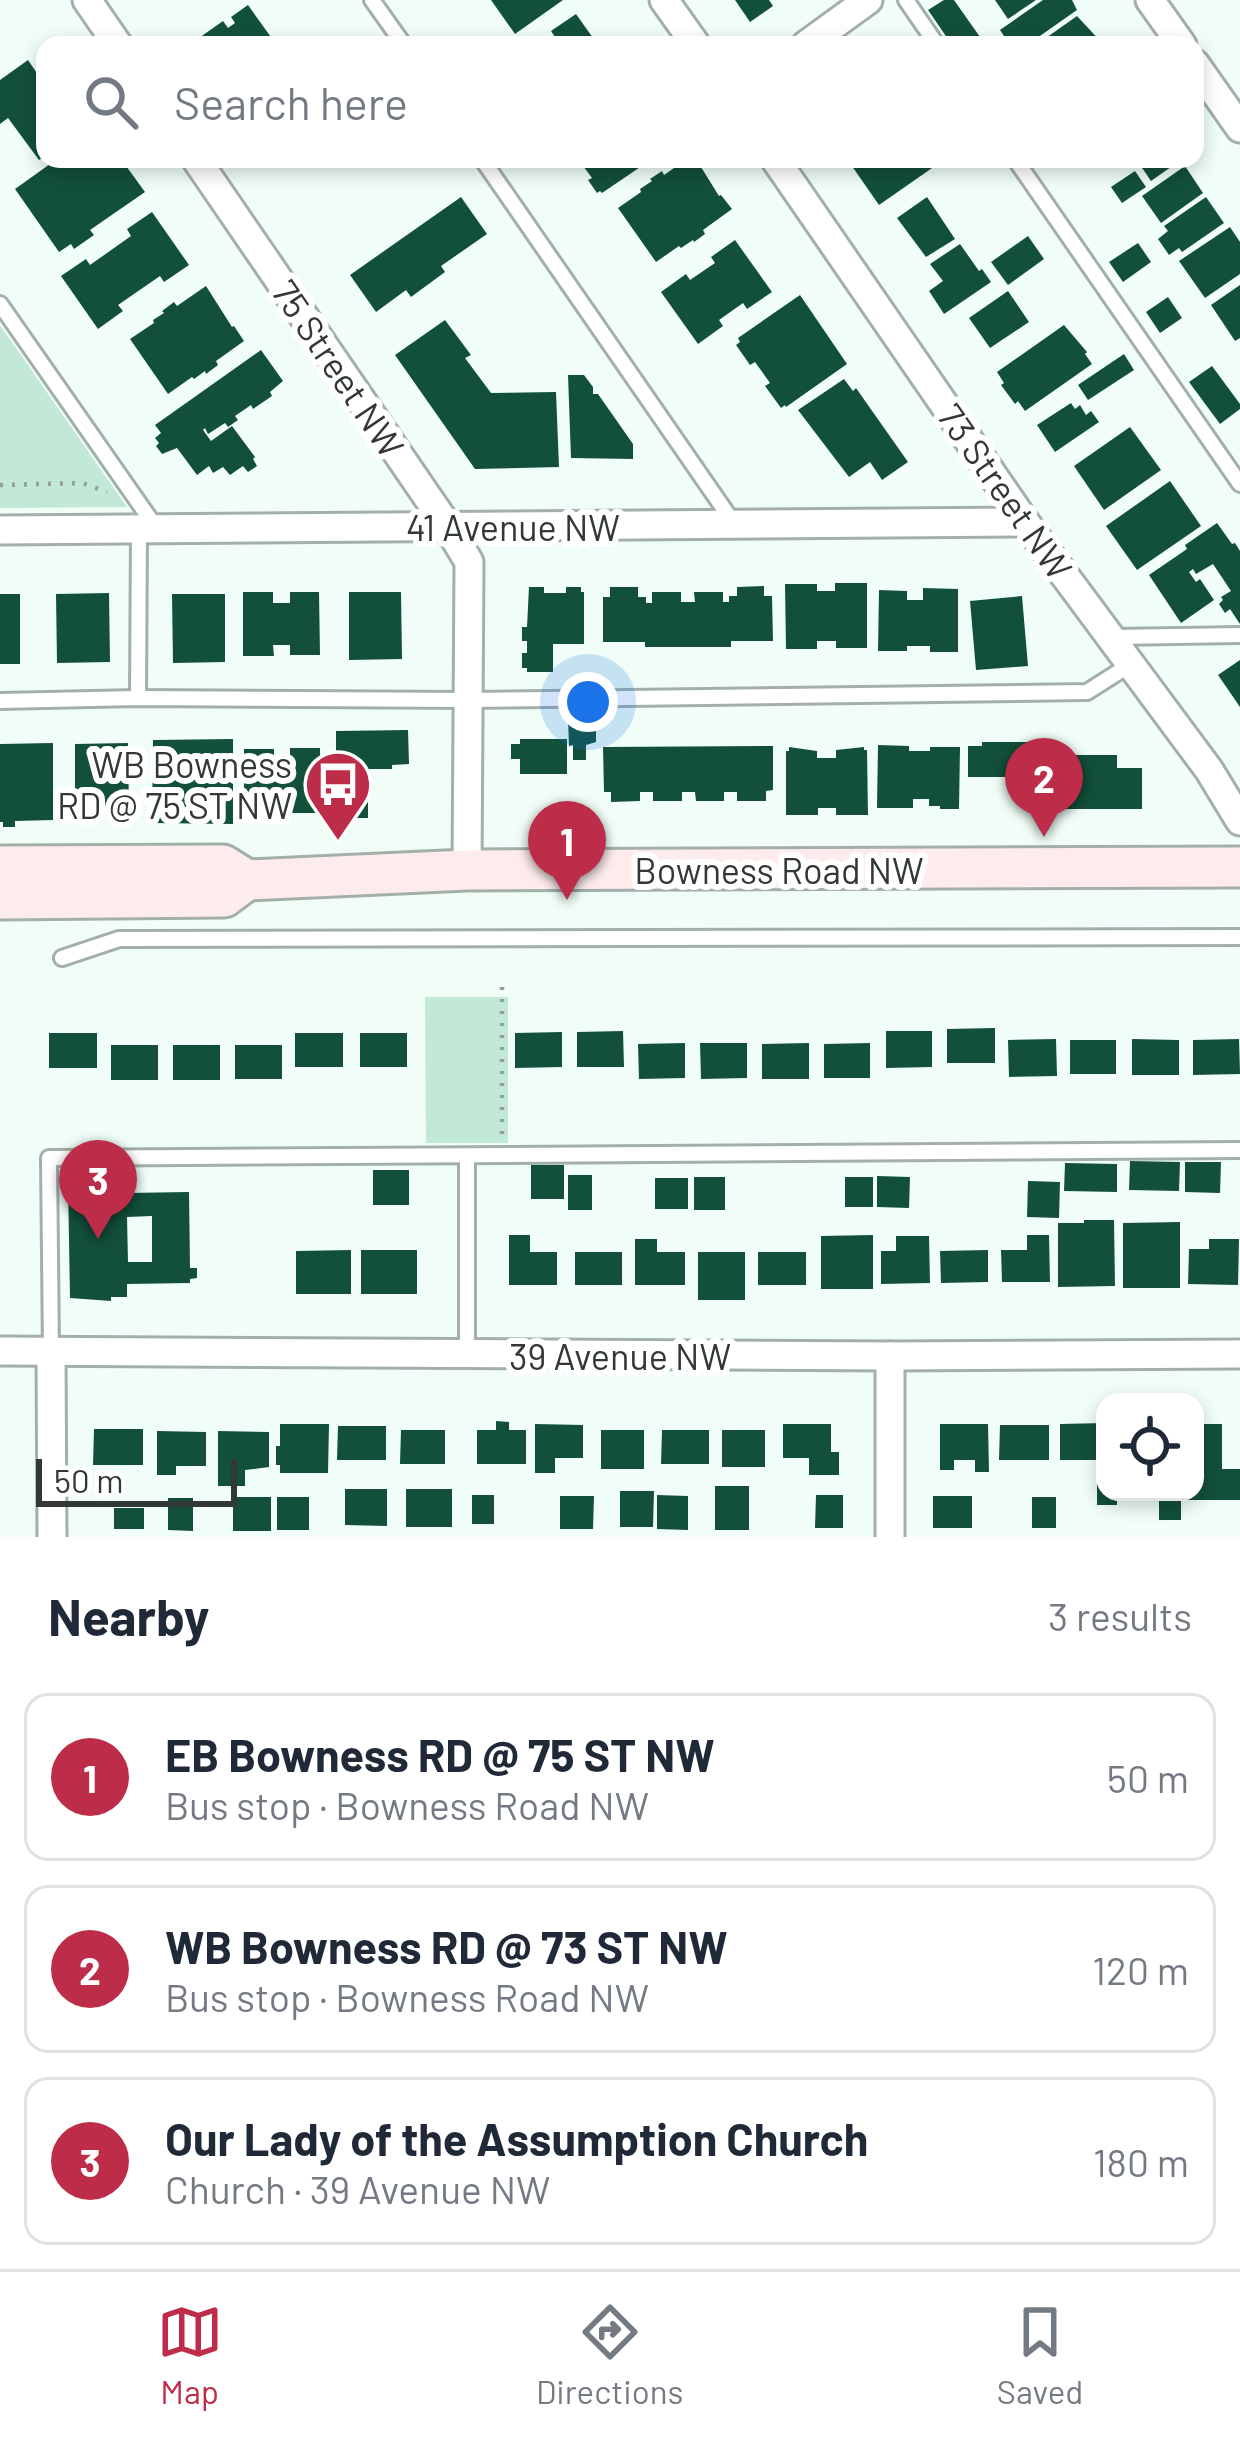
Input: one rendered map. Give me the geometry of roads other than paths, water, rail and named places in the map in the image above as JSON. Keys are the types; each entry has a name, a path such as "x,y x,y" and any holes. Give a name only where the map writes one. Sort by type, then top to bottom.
{"street":[{"path":"87,0 112,36"},
{"path":"664,0 689,36"},
{"path":"818,36 868,0"},
{"path":"1150,0 1176,36"},
{"path":"1204,77 1240,128"},
{"name":"75 Street NW","path":"202,168 469,562 467,870"},
{"name":"73 Street NW","path":"781,168 1025,522 1210,770 1240,820"},
{"name":"41 Avenue NW","path":"0,530 1025,522"},
{"name":"Bowness Road NW","path":"0,866 223,866 247,880 467,870 1240,867"},
{"name":"Bowness Road NW","path":"0,899 224,897 247,880"},
{"name":"39 Avenue NW","path":"0,1351 1240,1354"},
{"path":"51,1352 52,1537"},
{"path":"890,1356 890,1537"}],"lane":[{"path":"372,0 398,36"},
{"path":"906,0 931,36"},
{"path":"488,168 735,525"},
{"path":"1022,168 1240,484"},
{"path":"0,304 136,500 148,529 138,698"},
{"path":"1110,637 1240,635"},
{"path":"0,700 1088,692 1131,664"},
{"path":"62,958 119,939 1240,937"},
{"path":"51,1352 49,1158 1240,1150"},
{"path":"467,1156 467,1354"}],"place":[{"name":"WB Bowness RD @ 73 ST NW","path":"1044,837"},
{"name":"WB Bowness RD @ 75 ST NW","path":"338,843"},
{"name":"EB Bowness RD @ 75 ST NW","path":"567,900"},
{"name":"Our Lady of the Assumption Church","path":"98,1239"}]}
